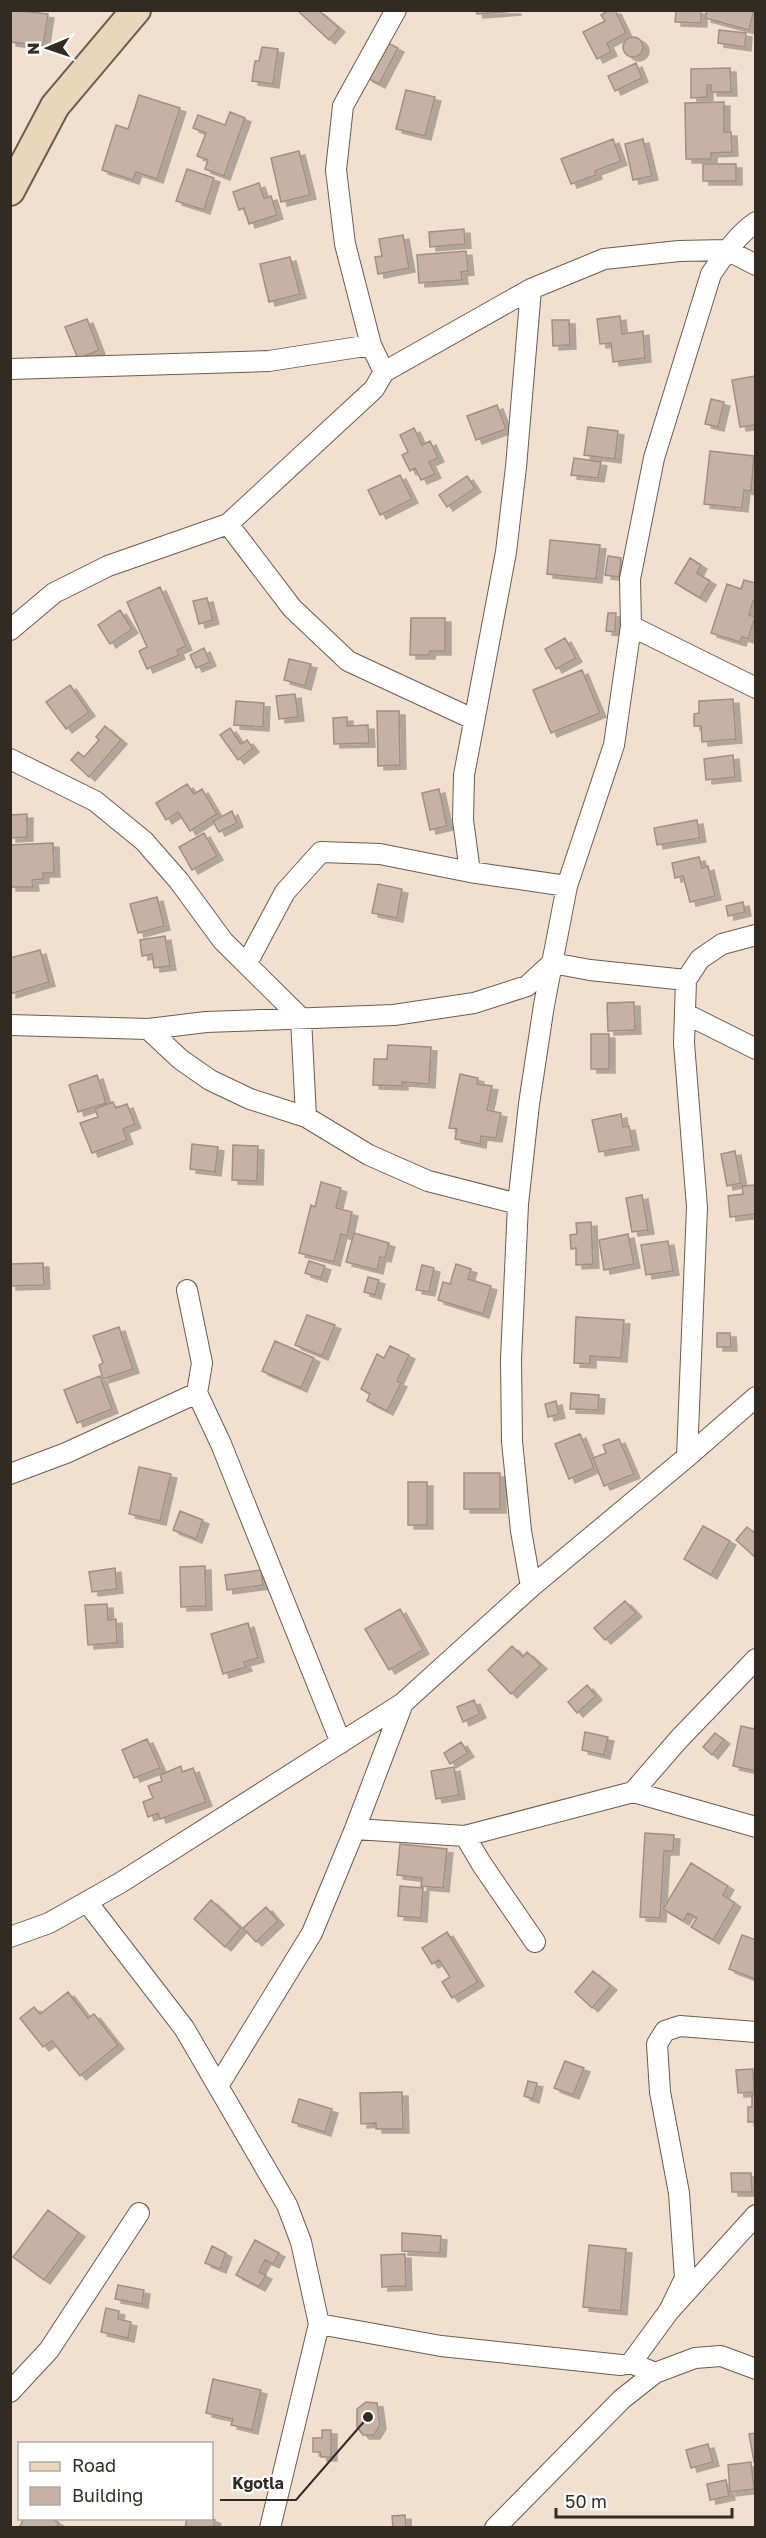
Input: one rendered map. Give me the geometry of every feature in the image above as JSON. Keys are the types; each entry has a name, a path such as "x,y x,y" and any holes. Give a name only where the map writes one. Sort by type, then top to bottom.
{"main road":[{"path":"10,191 55,106 136,10"}],"street":[{"path":"384,372 371,345 345,244 336,170 343,106 396,10"},
{"path":"531,1587 521,1531 512,1441 511,1359 518,1203 529,1104 552,963 567,886 614,745 631,626 630,579 654,458 711,274 727,250 746,229 756,222"},
{"path":"10,630 54,593 108,566 228,524 374,389 384,372 531,289 604,260 679,251 727,250 756,266"},
{"path":"470,872 464,820 464,775 506,552 516,467 531,289"},
{"path":"10,369 270,361 371,345"},
{"path":"228,524 292,609 348,661 473,719"},
{"path":"631,626 756,688"},
{"path":"10,759 95,801 144,841 179,881 223,940 301,1018 306,1117"},
{"path":"247,963 285,892 321,852 380,854 470,872 567,886"},
{"path":"687,1457 697,1207 684,1043 686,980 700,959 722,944 756,935"},
{"path":"552,963 590,970 686,980"},
{"path":"10,1024 148,1029 206,1022 394,1015 474,1003 527,986 552,963"},
{"path":"686,1014 756,1049"},
{"path":"148,1029 180,1059 210,1080 250,1100 306,1117 369,1155 428,1181 518,1203"},
{"path":"187,1290 201,1363 197,1393 221,1444 341,1743"},
{"path":"10,1474 66,1453 197,1393"},
{"path":"10,1937 49,1923 87,1902 403,1703 531,1587 687,1457 756,1396"},
{"path":"633,1792 735,1679 756,1659"},
{"path":"735,1679 756,1680"},
{"path":"218,2086 312,1933 403,1703"},
{"path":"355,1829 465,1836 633,1792 756,1827"},
{"path":"465,1836 535,1942"},
{"path":"87,1902 184,2028 287,2205 301,2241 319,2324 270,2528"},
{"path":"669,2311 685,2278 679,2193 660,2092 657,2044 665,2031 680,2026 756,2032"},
{"path":"10,2392 49,2350 139,2213"},
{"path":"631,2363 669,2311 756,2215"},
{"path":"319,2324 441,2346 621,2365 631,2363 655,2373"},
{"path":"495,2528 622,2399 655,2373 695,2358 721,2356 756,2370"}],"building":[{"path":"10,10 48,14 43,46 10,42"},
{"path":"297,10 318,10 339,28 329,40"},
{"path":"476,10 515,10 515,11 477,14"},
{"path":"609,10 615,10 626,33 607,43 611,52 597,59 583,32 605,21 601,15"},
{"path":"676,10 701,10 701,23 675,22"},
{"path":"707,10 754,10 749,30 705,18"},
{"path":"719,30 746,33 745,47 718,43"},
{"path":"633,37 640,40 643,47 640,54 633,57 626,54 623,47 626,40"},
{"path":"386,42 398,48 379,84 367,78"},
{"path":"262,47 278,49 273,84 252,81 255,61 259,61"},
{"path":"636,63 642,78 615,91 608,76"},
{"path":"730,68 731,92 711,92 711,85 707,85 707,97 691,98 691,69"},
{"path":"406,90 435,97 425,136 396,129"},
{"path":"139,95 180,108 157,179 136,172 133,180 102,170 116,125 128,129"},
{"path":"724,102 724,132 731,132 732,152 711,153 711,159 686,159 685,103"},
{"path":"230,112 245,118 224,176 205,169 208,160 197,156 206,133 193,128 198,115 225,125"},
{"path":"613,139 621,161 595,171 596,175 571,184 561,159"},
{"path":"643,139 652,176 633,180 625,144"},
{"path":"299,151 310,195 281,202 271,158"},
{"path":"703,164 736,164 736,181 703,181"},
{"path":"187,169 214,178 204,210 176,201"},
{"path":"259,183 264,198 271,196 277,215 249,224 244,208 239,210 233,192"},
{"path":"464,229 465,244 430,247 429,232"},
{"path":"403,235 409,268 378,274 375,257 382,256 379,239"},
{"path":"466,251 468,271 461,272 462,280 419,283 417,255"},
{"path":"290,257 300,294 269,302 260,264"},
{"path":"620,316 622,334 643,331 645,358 613,362 611,343 600,344 597,319"},
{"path":"87,319 99,350 78,359 65,327"},
{"path":"552,320 569,320 570,345 553,346"},
{"path":"756,376 756,425 740,427 732,380"},
{"path":"711,399 724,402 718,427 705,424"},
{"path":"497,405 506,429 476,440 467,416"},
{"path":"588,427 618,431 615,459 584,455"},
{"path":"414,428 422,445 430,441 438,458 429,462 435,474 421,480 415,468 410,471 402,455 408,452 400,435"},
{"path":"710,451 754,456 751,491 744,490 742,508 704,504"},
{"path":"574,458 601,462 598,478 571,475"},
{"path":"400,475 412,499 380,515 368,490"},
{"path":"467,476 475,488 447,507 439,495"},
{"path":"550,540 600,545 596,579 547,574"},
{"path":"608,556 621,558 619,577 605,575"},
{"path":"690,558 701,565 697,573 710,581 700,598 675,583"},
{"path":"744,580 756,583 756,601 753,601 749,615 755,617 748,639 742,637 740,642 711,633 727,584 741,589"},
{"path":"160,587 186,646 177,650 179,655 147,669 139,651 147,647 127,602"},
{"path":"207,598 213,620 199,624 193,601"},
{"path":"120,610 132,629 110,644 98,625"},
{"path":"608,613 616,613 615,632 606,631"},
{"path":"411,618 445,618 445,651 430,651 429,655 410,655"},
{"path":"565,638 576,658 556,669 545,649"},
{"path":"204,648 210,662 196,668 190,655"},
{"path":"289,659 311,664 305,686 284,680"},
{"path":"582,670 600,713 551,733 533,690"},
{"path":"70,685 89,712 66,729 46,702"},
{"path":"295,694 298,717 279,719 276,696"},
{"path":"733,699 736,739 702,742 701,726 694,726 694,714 699,713 699,701"},
{"path":"236,701 264,703 263,727 234,725"},
{"path":"377,711 399,711 400,765 378,766"},
{"path":"347,717 347,726 368,725 369,743 334,744 333,718"},
{"path":"105,726 121,740 89,777 71,760 78,752 84,757 99,740 96,737"},
{"path":"230,728 241,744 247,740 253,748 238,760 220,735"},
{"path":"733,755 735,777 706,780 704,759"},
{"path":"187,784 194,794 202,789 217,814 190,831 178,812 166,820 156,803"},
{"path":"439,789 447,826 430,830 422,793"},
{"path":"232,811 237,823 219,832 213,821"},
{"path":"27,814 27,837 10,838 10,815"},
{"path":"697,820 700,838 657,845 654,828"},
{"path":"204,833 217,856 192,870 179,847"},
{"path":"53,843 54,873 43,873 43,879 32,880 33,887 10,887 10,845"},
{"path":"699,857 702,868 708,866 715,896 690,902 683,876 675,878 672,863"},
{"path":"378,884 402,889 397,918 372,913"},
{"path":"157,897 164,926 138,933 130,904"},
{"path":"743,902 745,912 728,916 726,906"},
{"path":"165,936 170,966 154,968 152,954 142,956 140,940"},
{"path":"40,950 49,982 10,994 10,958"},
{"path":"634,1002 635,1030 608,1031 607,1003"},
{"path":"591,1034 609,1034 609,1069 591,1069"},
{"path":"388,1045 431,1047 429,1084 402,1082 402,1086 373,1085 374,1059 387,1059"},
{"path":"460,1074 478,1078 477,1084 492,1086 487,1110 501,1113 496,1138 481,1136 480,1144 455,1139 457,1129 449,1128"},
{"path":"97,1075 106,1103 78,1112 69,1085"},
{"path":"113,1102 116,1108 127,1104 135,1124 123,1129 127,1140 92,1153 80,1123 98,1117 95,1109"},
{"path":"621,1114 623,1127 629,1126 633,1146 599,1152 592,1120"},
{"path":"192,1144 218,1147 215,1172 190,1169"},
{"path":"233,1145 258,1146 257,1181 232,1180"},
{"path":"735,1151 741,1183 727,1186 721,1154"},
{"path":"321,1182 341,1188 336,1208 352,1212 347,1236 341,1234 334,1262 299,1253 311,1205 315,1207"},
{"path":"756,1185 756,1214 730,1217 728,1196 743,1194 742,1186"},
{"path":"642,1195 648,1230 632,1232 626,1198"},
{"path":"591,1222 593,1264 576,1265 576,1248 571,1249 570,1235 577,1234 576,1223"},
{"path":"354,1233 389,1243 385,1258 380,1257 377,1270 346,1262"},
{"path":"628,1234 634,1264 604,1270 599,1240"},
{"path":"668,1241 673,1271 646,1275 641,1245"},
{"path":"309,1261 325,1266 321,1278 305,1273"},
{"path":"43,1263 44,1285 10,1286 10,1264"},
{"path":"456,1264 471,1269 468,1279 491,1286 483,1314 438,1300 443,1282 450,1284"},
{"path":"422,1265 434,1268 429,1292 416,1290"},
{"path":"368,1277 379,1280 375,1295 364,1292"},
{"path":"307,1315 335,1325 322,1356 295,1345"},
{"path":"576,1317 624,1320 621,1358 590,1356 590,1364 574,1363"},
{"path":"119,1327 133,1369 103,1379 99,1365 103,1363 93,1336"},
{"path":"717,1333 730,1333 731,1347 717,1347"},
{"path":"275,1341 314,1358 301,1388 262,1371"},
{"path":"390,1346 409,1355 397,1381 401,1383 387,1411 367,1401 370,1394 361,1389 377,1354 384,1358"},
{"path":"100,1376 112,1409 77,1423 64,1390"},
{"path":"571,1393 599,1395 598,1410 570,1409"},
{"path":"556,1401 559,1414 548,1417 545,1404"},
{"path":"580,1434 594,1468 569,1479 555,1444"},
{"path":"619,1439 634,1474 604,1486 593,1458 606,1453 603,1445"},
{"path":"139,1467 171,1474 160,1521 129,1514"},
{"path":"464,1473 500,1473 500,1509 464,1509"},
{"path":"408,1482 427,1482 427,1525 408,1525"},
{"path":"180,1511 203,1520 196,1539 173,1530"},
{"path":"703,1526 730,1541 711,1575 684,1559"},
{"path":"747,1527 756,1534 756,1558 736,1540"},
{"path":"205,1566 206,1606 181,1607 180,1567"},
{"path":"115,1568 117,1589 92,1592 89,1572"},
{"path":"261,1570 263,1585 227,1590 225,1575"},
{"path":"625,1601 636,1613 605,1640 594,1628"},
{"path":"107,1604 108,1620 116,1619 117,1643 88,1645 85,1605"},
{"path":"400,1609 423,1650 389,1670 365,1629"},
{"path":"248,1623 258,1658 244,1662 246,1667 223,1674 211,1634"},
{"path":"512,1646 523,1657 527,1652 541,1665 511,1694 488,1670"},
{"path":"587,1685 596,1696 577,1713 568,1702"},
{"path":"474,1700 480,1714 463,1722 457,1707"},
{"path":"756,1721 756,1771 733,1766 741,1726 754,1729"},
{"path":"585,1732 608,1737 604,1755 582,1750"},
{"path":"715,1733 724,1740 712,1755 703,1747"},
{"path":"147,1739 160,1768 134,1778 122,1750"},
{"path":"461,1742 468,1753 450,1764 444,1753"},
{"path":"181,1766 182,1772 193,1768 206,1802 160,1819 158,1813 148,1817 143,1802 153,1798 148,1786 162,1781 160,1775"},
{"path":"454,1767 459,1795 436,1799 431,1771"},
{"path":"645,1833 674,1835 673,1851 664,1851 660,1918 640,1917"},
{"path":"400,1844 447,1849 443,1888 421,1886 422,1878 397,1875"},
{"path":"691,1863 728,1886 723,1895 735,1903 713,1940 691,1927 697,1918 688,1913 683,1921 663,1909"},
{"path":"400,1886 423,1888 421,1918 398,1916"},
{"path":"211,1900 241,1928 225,1947 194,1919"},
{"path":"266,1907 278,1921 256,1942 243,1928"},
{"path":"447,1932 478,1982 452,1998 442,1982 450,1977 439,1960 432,1964 422,1948"},
{"path":"742,1935 756,1940 755,1979 729,1969"},
{"path":"593,1971 611,1986 592,2008 575,1992"},
{"path":"68,1992 88,2018 94,2014 118,2045 80,2076 52,2041 43,2047 20,2018 34,2007 40,2014"},
{"path":"565,2061 584,2068 573,2095 554,2088"},
{"path":"753,2069 754,2092 738,2093 736,2070"},
{"path":"528,2081 537,2083 533,2099 524,2096"},
{"path":"402,2092 403,2129 376,2129 376,2123 361,2124 360,2093"},
{"path":"756,2094 756,2122 748,2122 748,2107 752,2107 752,2095"},
{"path":"299,2099 332,2109 325,2132 292,2122"},
{"path":"731,2173 751,2173 752,2192 732,2192"},
{"path":"48,2210 79,2233 44,2280 13,2257"},
{"path":"402,2233 441,2236 440,2253 402,2251"},
{"path":"255,2240 279,2253 273,2264 265,2260 259,2272 266,2275 259,2287 236,2275"},
{"path":"589,2245 626,2249 621,2311 583,2307"},
{"path":"212,2246 226,2253 220,2269 205,2263"},
{"path":"405,2254 406,2286 382,2287 381,2255"},
{"path":"118,2285 144,2290 142,2304 115,2299"},
{"path":"106,2308 119,2311 118,2319 131,2322 128,2338 101,2332"},
{"path":"213,2379 261,2390 252,2430 231,2425 233,2419 206,2413"},
{"path":"366,2402 377,2403 380,2425 374,2435 363,2435 357,2427 357,2409"},
{"path":"322,2430 331,2430 331,2457 321,2457 320,2452 313,2452 313,2438 322,2438"},
{"path":"756,2433 756,2461 754,2462 749,2434"},
{"path":"708,2444 713,2462 691,2468 686,2450"},
{"path":"751,2462 754,2489 730,2492 728,2465"},
{"path":"726,2480 729,2496 710,2500 707,2484"},
{"path":"405,2515 406,2528 393,2528 392,2516"},
{"path":"23,2520 54,2520 59,2523 56,2528 19,2528"},
{"path":"187,2520 215,2520 213,2528 185,2528"}],"place":[{"name":"Kgotla","path":"368,2417"}]}
